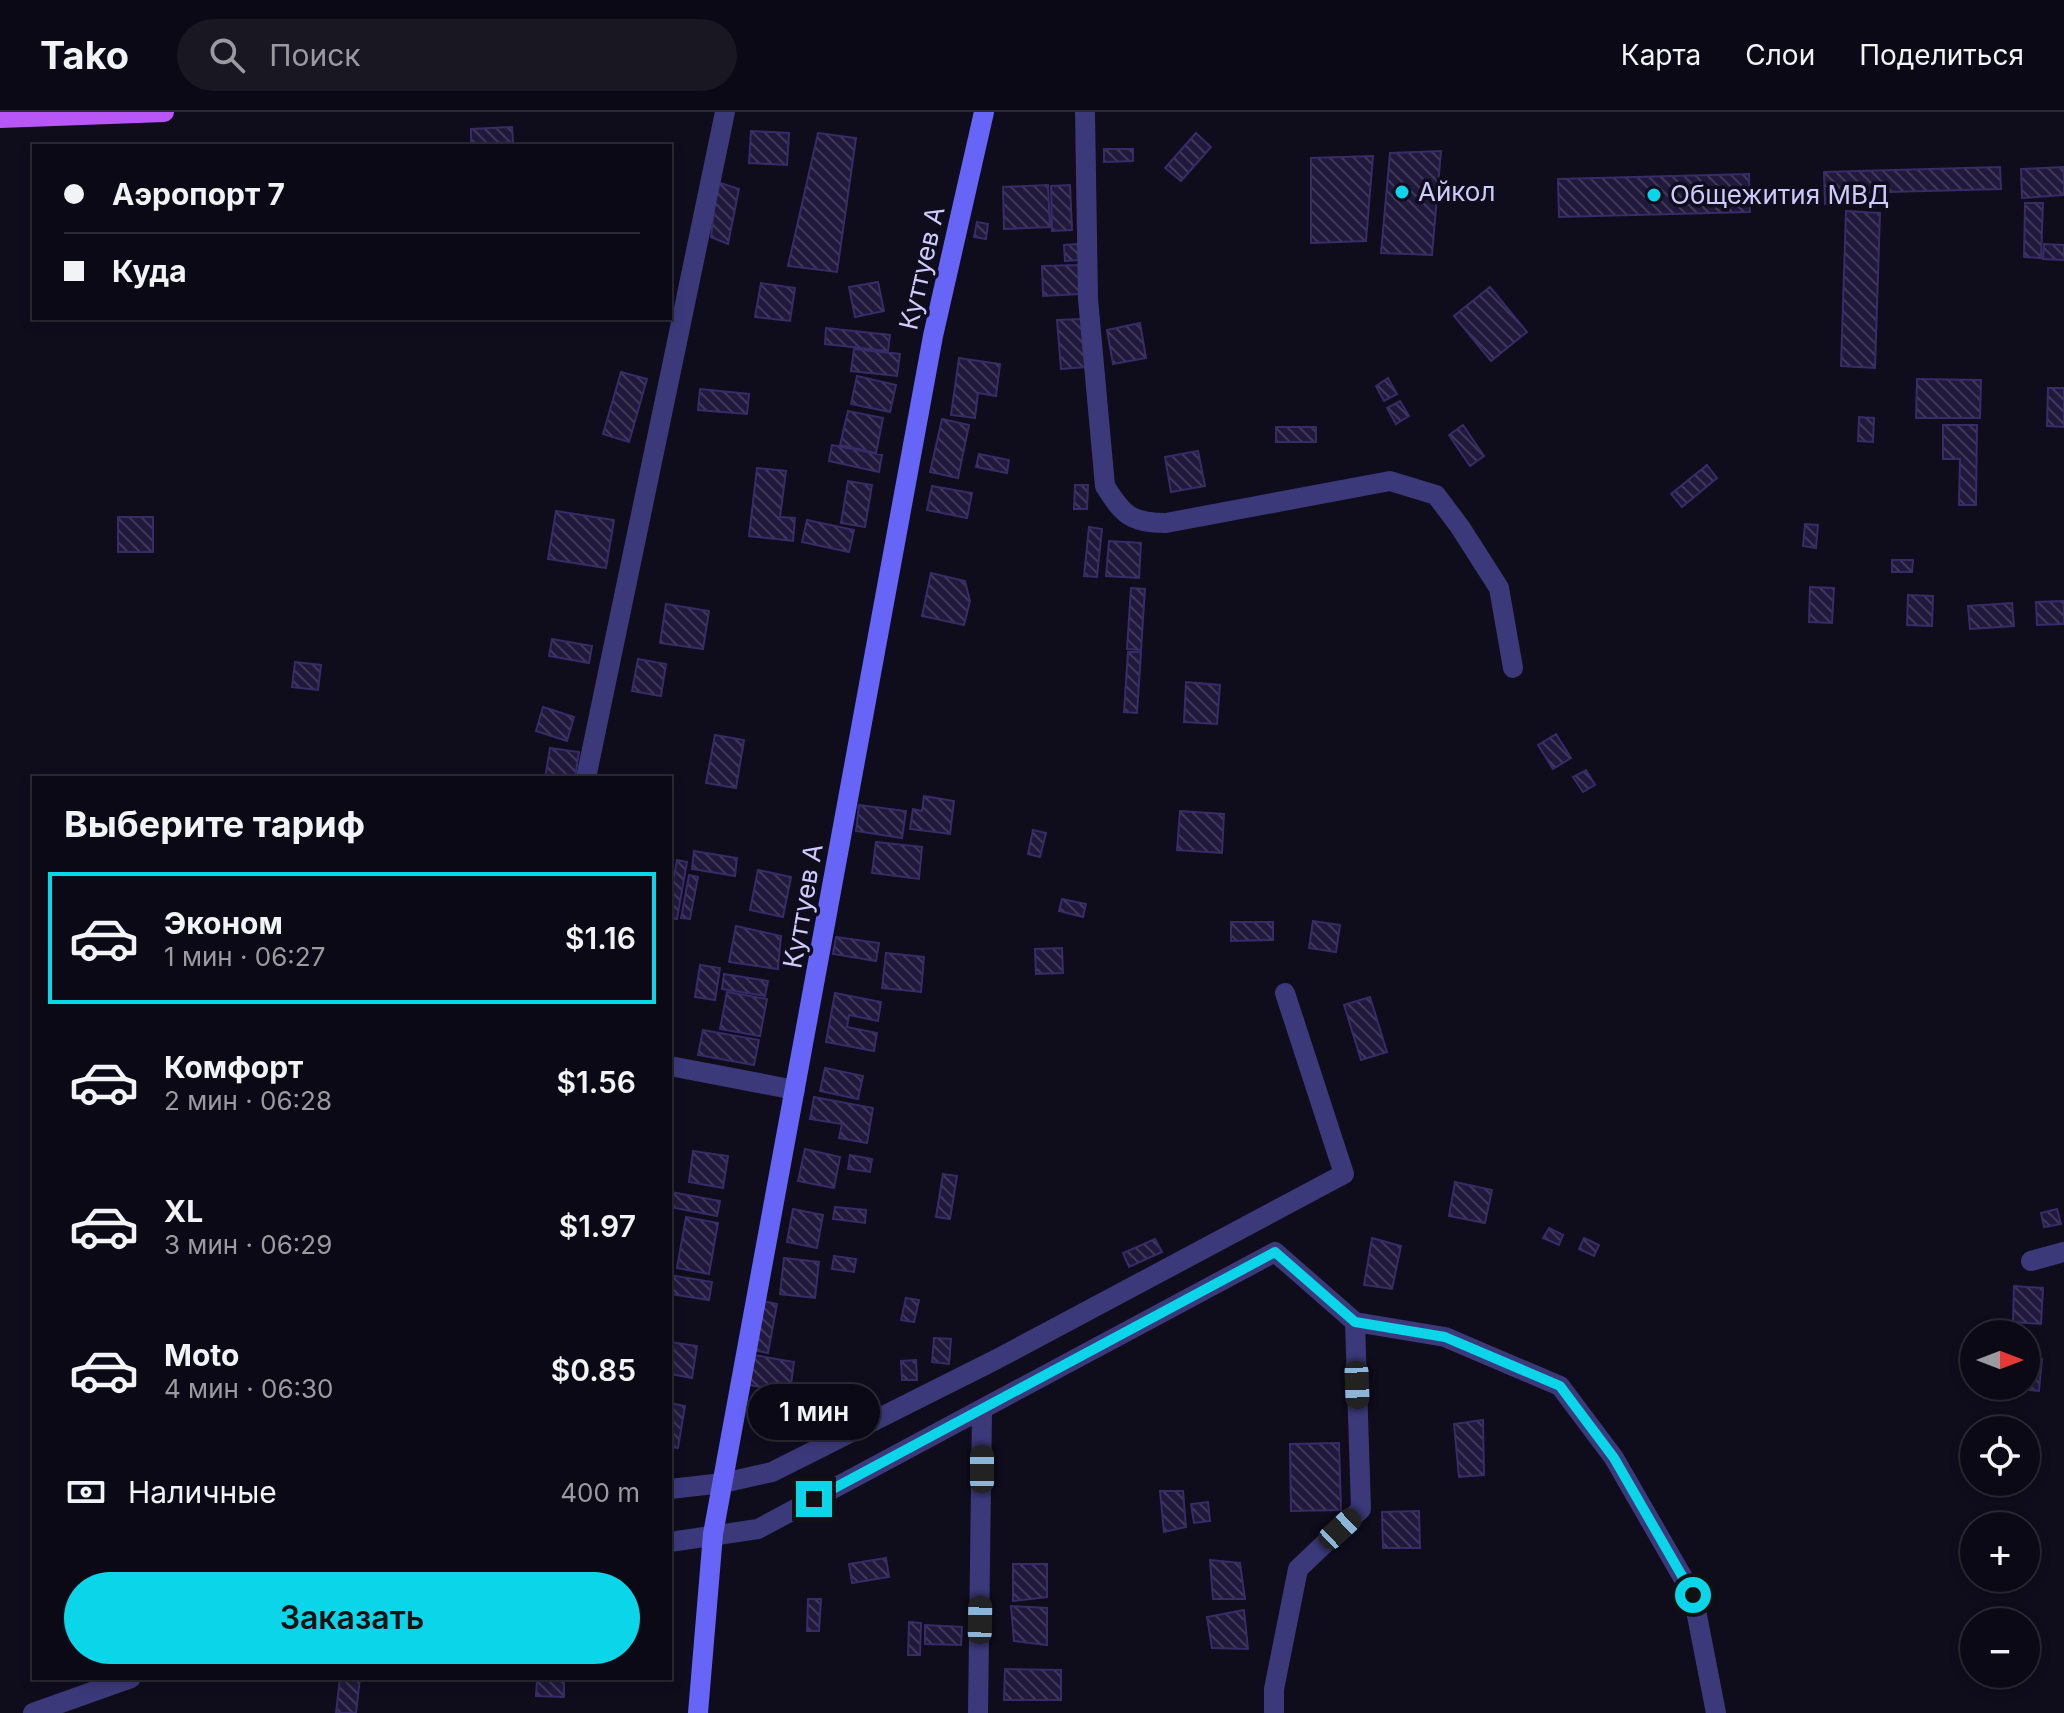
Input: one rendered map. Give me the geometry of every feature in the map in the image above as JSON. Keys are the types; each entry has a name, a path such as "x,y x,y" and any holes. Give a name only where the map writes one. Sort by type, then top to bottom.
{"main road":[{"path":"0,118 164,112"}],"street":[{"path":"586,776 725,112"},
{"name":"Куттуев А","path":"698,1713 713,1534 933,336 984,112"},
{"path":"1085,112 1088,299 1105,486 1121,512 1144,523 1166,523 1390,481 1436,495 1499,588 1513,668"},
{"path":"672,1489 723,1483 772,1472 997,1359 1344,1174 1285,993"},
{"path":"672,1066 795,1090"},
{"path":"672,1542 758,1529 1275,1252 1355,1322 1445,1337 1560,1386 1614,1458 1693,1595 1716,1713"},
{"path":"2031,1261 2064,1252"},
{"path":"1274,1713 1274,1689 1298,1569 1361,1509 1355,1322"},
{"path":"978,1713 982,1409"},
{"path":"33,1713 125,1680"}],"building":[{"path":"512,127 513,142 471,144 471,129"},
{"path":"751,131 789,133 787,165 749,163"},
{"path":"818,133 856,138 837,272 788,266"},
{"path":"1196,133 1211,147 1181,181 1165,168"},
{"path":"1104,149 1133,149 1133,161 1104,162"},
{"path":"1441,151 1432,255 1381,253 1390,153"},
{"path":"1373,156 1366,241 1311,243 1311,158"},
{"path":"2000,167 2001,189 1851,193 1852,203 1825,204 1824,172"},
{"path":"2064,167 2064,195 2022,198 2021,169"},
{"name":"Общежития МВД","path":"1749,174 1750,212 1559,217 1558,179"},
{"path":"717,182 739,189 728,244 711,237"},
{"path":"1048,185 1050,227 1004,229 1003,187"},
{"path":"1070,185 1072,230 1052,231 1051,186"},
{"path":"2025,203 2043,203 2041,258 2024,257"},
{"path":"1846,211 1880,213 1875,368 1841,366"},
{"path":"977,222 988,224 986,239 974,237"},
{"path":"1077,244 1079,260 1065,261 1064,245"},
{"path":"2044,244 2064,245 2064,260 2043,259"},
{"path":"1080,265 1081,294 1043,296 1042,266"},
{"path":"878,282 884,311 855,317 849,287"},
{"path":"761,283 795,288 790,321 755,317"},
{"path":"1490,287 1527,332 1491,361 1454,316"},
{"path":"1084,319 1087,367 1061,369 1057,320"},
{"path":"1140,323 1146,358 1113,364 1107,330"},
{"path":"826,328 890,335 888,351 825,344"},
{"path":"854,349 900,354 897,376 851,371"},
{"path":"959,358 1000,364 996,396 978,393 975,418 951,415"},
{"path":"621,372 647,379 629,442 603,434"},
{"path":"857,376 896,385 890,412 851,404"},
{"path":"1388,378 1397,394 1384,401 1376,386"},
{"path":"1917,379 1981,380 1980,418 1916,418"},
{"path":"2048,388 2064,388 2064,427 2047,426"},
{"path":"700,389 749,394 747,414 698,410"},
{"path":"1400,401 1409,416 1396,424 1387,408"},
{"path":"848,411 883,418 876,453 840,445"},
{"path":"1859,417 1874,418 1873,442 1858,441"},
{"path":"942,419 969,425 958,478 930,472"},
{"path":"1463,425 1484,456 1470,466 1449,435"},
{"path":"1943,425 1977,425 1976,505 1959,505 1960,459 1943,459"},
{"path":"1276,427 1316,427 1316,442 1276,442"},
{"path":"832,445 882,455 879,472 829,461"},
{"path":"1198,451 1205,486 1171,492 1165,457"},
{"path":"979,454 1009,460 1007,473 976,467"},
{"path":"1707,465 1717,478 1682,507 1671,494"},
{"path":"757,468 786,471 780,517 795,518 793,541 749,536"},
{"path":"848,481 872,485 865,527 841,523"},
{"path":"1075,485 1088,485 1087,509 1074,509"},
{"path":"932,486 972,493 967,518 927,510"},
{"path":"556,511 614,520 606,568 548,559"},
{"path":"118,517 153,517 153,552 118,552"},
{"path":"807,520 854,530 849,552 802,542"},
{"path":"1805,524 1818,525 1816,548 1803,546"},
{"path":"1089,527 1102,529 1097,577 1084,576"},
{"path":"1109,541 1141,543 1139,578 1106,576"},
{"path":"1892,560 1913,560 1912,572 1892,572"},
{"path":"931,573 965,581 970,601 964,625 922,616"},
{"path":"1810,587 1834,588 1832,623 1809,622"},
{"path":"1131,588 1145,589 1141,650 1127,649"},
{"path":"1908,595 1933,596 1932,626 1907,625"},
{"path":"2064,601 2064,624 2037,625 2036,602"},
{"path":"2012,603 2014,626 1970,629 1968,606"},
{"path":"666,604 709,611 703,649 660,643"},
{"path":"552,639 592,646 589,663 549,656"},
{"path":"1128,652 1141,652 1137,713 1124,712"},
{"path":"638,659 666,664 661,696 632,691"},
{"path":"295,662 321,665 318,690 292,687"},
{"path":"1186,682 1220,685 1217,724 1184,722"},
{"path":"543,707 574,717 567,741 536,731"},
{"path":"1556,734 1571,758 1553,769 1538,745"},
{"path":"715,735 744,740 736,788 706,783"},
{"path":"550,748 579,752 575,776 545,776"},
{"path":"1586,770 1595,785 1583,792 1573,777"},
{"path":"924,796 954,801 950,834 910,829 913,809 922,811"},
{"path":"859,805 906,811 902,838 856,831"},
{"path":"1180,811 1224,814 1222,853 1177,850"},
{"path":"1033,830 1046,833 1040,857 1028,854"},
{"path":"876,842 922,847 919,879 872,873"},
{"path":"694,851 737,858 735,876 692,869"},
{"path":"677,860 687,862 677,919 672,918 672,887"},
{"path":"758,870 791,877 783,917 750,910"},
{"path":"689,875 698,877 690,919 681,918"},
{"path":"1062,899 1086,904 1083,917 1059,911"},
{"path":"1313,921 1340,925 1336,952 1309,948"},
{"path":"1231,922 1273,922 1273,940 1231,941"},
{"path":"736,926 781,936 778,969 729,962"},
{"path":"836,937 879,943 876,961 833,954"},
{"path":"1062,948 1063,973 1036,974 1035,949"},
{"path":"886,953 924,957 921,992 882,988"},
{"path":"700,965 720,968 715,1000 695,997"},
{"path":"724,974 768,981 765,996 722,989"},
{"path":"727,992 767,999 760,1036 720,1029"},
{"path":"835,993 881,1002 878,1021 849,1015 847,1027 877,1033 874,1051 826,1042"},
{"path":"1370,997 1387,1052 1361,1060 1344,1005"},
{"path":"703,1030 759,1040 754,1065 698,1055"},
{"path":"825,1068 863,1076 858,1099 820,1091"},
{"path":"814,1097 873,1108 867,1143 839,1138 842,1124 810,1119"},
{"path":"805,1149 840,1157 834,1188 798,1181"},
{"path":"693,1151 728,1156 723,1188 689,1182"},
{"path":"850,1155 872,1159 870,1172 848,1169"},
{"path":"943,1174 957,1176 950,1219 936,1217"},
{"path":"1455,1182 1492,1190 1485,1223 1449,1216"},
{"path":"672,1192 720,1201 717,1216 672,1207"},
{"path":"835,1207 866,1210 865,1223 833,1219"},
{"path":"793,1209 823,1215 817,1248 787,1242"},
{"path":"2057,1209 2061,1224 2044,1227 2041,1213"},
{"path":"686,1217 718,1223 709,1274 677,1268"},
{"path":"1549,1228 1563,1235 1559,1245 1543,1238"},
{"path":"1372,1238 1401,1246 1392,1289 1364,1285"},
{"path":"1584,1238 1599,1245 1594,1256 1579,1249"},
{"path":"1155,1239 1162,1252 1129,1267 1123,1253"},
{"path":"834,1256 856,1259 854,1272 832,1269"},
{"path":"784,1258 819,1262 815,1298 780,1294"},
{"path":"672,1275 712,1282 709,1300 672,1294"},
{"path":"2014,1286 2043,1288 2041,1324 2040,1320 2013,1320"},
{"path":"906,1298 919,1300 914,1322 901,1320"},
{"path":"763,1301 777,1304 768,1353 753,1350"},
{"path":"934,1338 951,1339 949,1364 932,1362"},
{"path":"672,1342 697,1346 692,1378 672,1374"},
{"path":"754,1355 794,1362 790,1392 749,1385"},
{"path":"916,1360 917,1380 902,1380 901,1361"},
{"path":"672,1403 685,1406 678,1448 672,1447"},
{"path":"1483,1420 1484,1475 1459,1477 1454,1424"},
{"path":"1339,1443 1341,1510 1291,1511 1290,1444"},
{"path":"1160,1491 1183,1491 1186,1527 1164,1532"},
{"path":"1208,1502 1210,1521 1194,1523 1191,1504"},
{"path":"1419,1511 1420,1548 1383,1548 1382,1512"},
{"path":"886,1558 889,1577 852,1583 849,1564"},
{"path":"1210,1560 1240,1563 1245,1599 1213,1599"},
{"path":"1013,1564 1047,1564 1047,1597 1013,1601"},
{"path":"808,1599 821,1599 819,1631 807,1631"},
{"path":"1011,1606 1047,1608 1047,1645 1014,1641"},
{"path":"1244,1610 1248,1649 1212,1648 1207,1617"},
{"path":"909,1622 921,1623 920,1655 908,1655"},
{"path":"925,1625 962,1627 961,1645 925,1644"},
{"path":"1005,1669 1061,1670 1061,1700 1004,1700"},
{"path":"340,1680 360,1680 356,1713 336,1713"},
{"path":"537,1680 564,1680 564,1697 536,1696"}],"place":[{"name":"Айкол","path":"1402,192"},
{"name":"Общежития МВД","path":"1654,195"}],"route":[{"path":"814,1499 1275,1252 1355,1322 1445,1337 1560,1386 1614,1458 1693,1595"}]}
